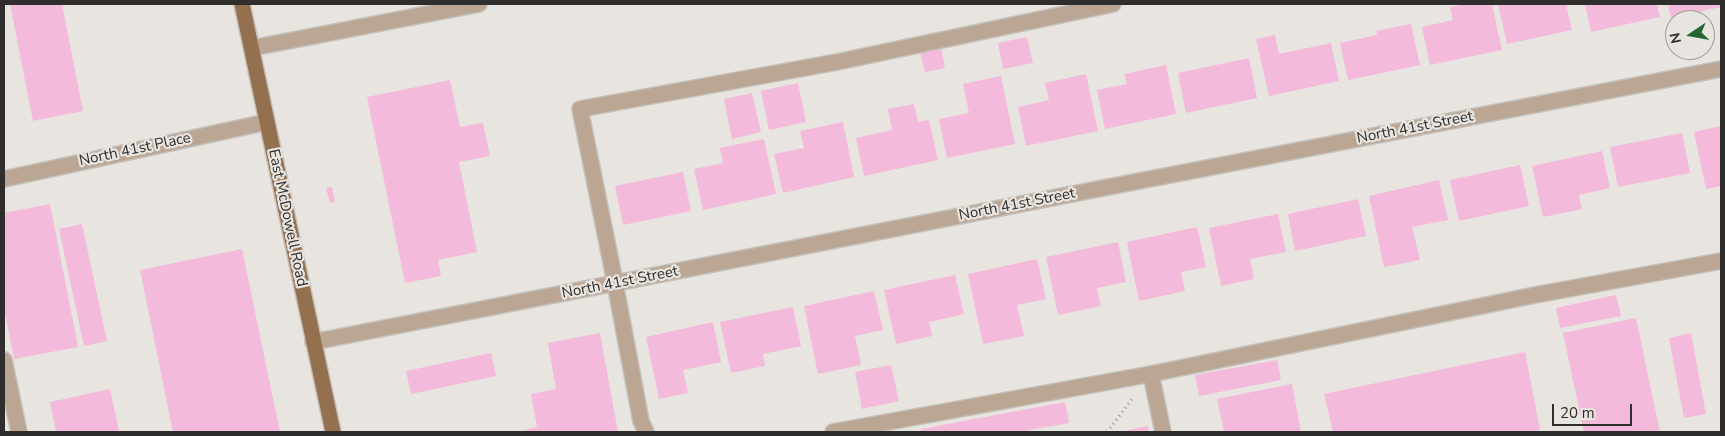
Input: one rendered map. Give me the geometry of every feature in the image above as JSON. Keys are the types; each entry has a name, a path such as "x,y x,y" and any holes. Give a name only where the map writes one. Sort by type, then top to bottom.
{"main road":[{"name":"East McDowell Road","path":"242,4 333,432"}],"street":[{"path":"252,48 479,4"},
{"path":"646,432 641,422 616,284 580,109 836,62 1095,6 1113,4"},
{"name":"North 41st Street","path":"313,342 1114,185 1721,69"},
{"name":"North 41st Place","path":"4,179 267,122"},
{"path":"833,432 1151,374 1535,295 1721,261"},
{"path":"4,360 19,432"},
{"path":"1151,374 1163,432"}],"path":[{"path":"1107,432 1151,374"}],"building":[{"path":"10,4 62,4 83,111 33,121"},
{"path":"1467,4 1492,4 1502,50 1430,65 1422,27 1453,20 1450,7"},
{"path":"1498,4 1566,4 1572,30 1507,44"},
{"path":"1585,4 1657,4 1660,17 1591,32"},
{"path":"1668,4 1721,4 1721,7 1707,10 1669,10"},
{"path":"1411,24 1420,65 1348,80 1340,43 1377,35 1376,31"},
{"path":"1275,35 1279,54 1331,43 1339,81 1269,96 1256,39"},
{"path":"1027,37 1033,63 1003,69 998,43"},
{"path":"941,48 945,68 925,72 920,52"},
{"path":"1249,58 1257,98 1186,113 1178,73"},
{"path":"1166,65 1176,114 1105,129 1097,90 1127,84 1124,74"},
{"path":"1086,74 1098,131 1026,146 1018,107 1049,100 1045,83"},
{"path":"1001,76 1015,144 947,158 939,119 969,113 963,84"},
{"path":"450,80 460,127 483,123 490,156 459,162 477,252 438,260 441,276 405,283 367,97"},
{"path":"798,83 806,122 769,130 761,91"},
{"path":"752,93 761,132 732,139 724,99"},
{"path":"914,104 918,122 929,120 938,160 864,176 856,138 892,130 888,109"},
{"path":"843,122 854,177 783,193 774,154 804,148 800,131"},
{"path":"1721,126 1721,186 1706,189 1694,132"},
{"path":"1682,133 1690,173 1618,187 1610,147"},
{"path":"764,139 776,194 703,210 694,169 723,163 720,148"},
{"path":"1602,151 1610,188 1579,195 1582,209 1543,217 1532,166"},
{"path":"1520,165 1529,206 1459,221 1450,180"},
{"path":"683,172 691,211 623,225 615,186"},
{"path":"1439,180 1448,220 1412,227 1420,260 1384,267 1369,196"},
{"path":"332,187 335,202 330,203 326,188"},
{"path":"1358,199 1366,236 1295,251 1288,214"},
{"path":"50,204 78,347 14,359 4,308 4,213"},
{"path":"1278,214 1286,252 1250,259 1254,279 1221,286 1209,228"},
{"path":"82,224 107,341 84,346 59,229"},
{"path":"1197,227 1206,267 1181,272 1185,291 1139,301 1127,242"},
{"path":"1118,242 1126,282 1097,288 1101,306 1058,315 1046,257"},
{"path":"242,249 280,432 173,432 140,270"},
{"path":"1037,259 1046,299 1017,305 1024,336 983,344 968,274"},
{"path":"955,275 964,314 929,322 932,336 896,344 884,290"},
{"path":"874,291 883,330 855,336 861,365 818,374 804,306"},
{"path":"1616,295 1621,316 1560,328 1556,308"},
{"path":"793,307 801,346 763,354 765,366 731,373 720,322"},
{"path":"1636,318 1660,432 1584,432 1563,333"},
{"path":"713,322 721,362 683,370 688,393 659,399 646,337"},
{"path":"600,333 618,432 517,432 537,427 531,394 556,389 548,343"},
{"path":"1691,333 1706,414 1684,418 1669,338"},
{"path":"1525,352 1540,430 1527,432 1333,432 1324,394"},
{"path":"491,353 496,376 411,394 406,371"},
{"path":"1277,360 1281,380 1199,396 1195,375"},
{"path":"891,365 899,401 862,409 855,372"},
{"path":"1292,384 1301,432 1224,432 1217,399"},
{"path":"110,389 119,431 56,432 50,402"},
{"path":"1065,402 1069,423 1018,432 921,432 921,429"},
{"path":"1148,426 1149,432 1128,432 1128,430"}]}
